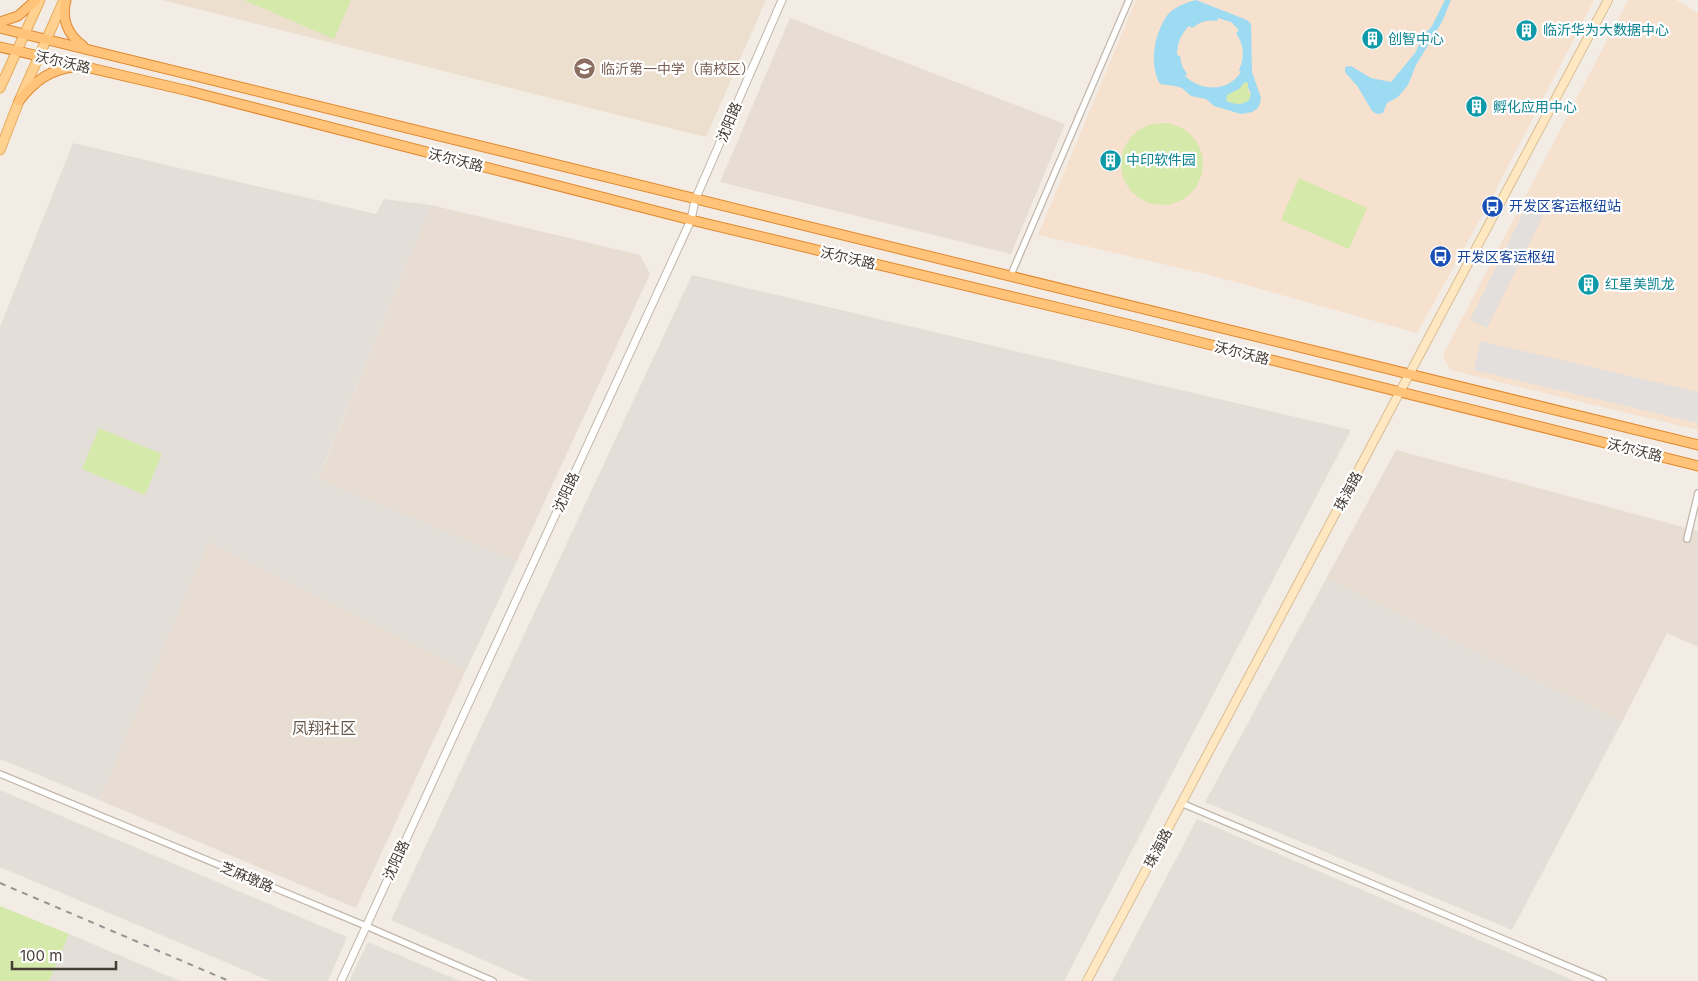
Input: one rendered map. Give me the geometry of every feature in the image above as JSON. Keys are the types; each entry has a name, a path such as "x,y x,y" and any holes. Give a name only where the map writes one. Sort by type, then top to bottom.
{"highway":[{"path":"0,22 18,16 38,0"},
{"path":"65,0 64,19 68,31 85,48"},
{"name":"沃尔沃路","path":"0,28 1409,376 1698,445"},
{"name":"沃尔沃路","path":"0,47 189,91 690,220 1132,325 1698,466"},
{"path":"19,101 30,87 45,75 56,70 79,66"}],"main road":[{"path":"0,88 38,0"},
{"path":"0,150 19,101 65,0"},
{"name":"珠海路","path":"1087,981 1608,0"}],"street":[{"name":"沈阳路","path":"341,981 690,220 695,200 782,0"},
{"path":"1010,277 1129,0"},
{"path":"1687,539 1698,493"},
{"name":"芝麻墩路","path":"0,774 366,926 493,981"},
{"path":"1182,804 1603,981"}],"shaded area":[{"name":"临沂第一中学（南校区）","path":"162,0 766,0 706,137"},
{"path":"1136,0 1594,0 1490,201 1417,333 1210,275 1038,235"},
{"path":"1628,0 1676,0 1698,13 1698,430 1450,370 1443,355"},
{"path":"790,18 1065,124 1011,254 720,182"},
{"path":"73,143 376,214 384,199 431,205 318,479 517,561 466,670 208,542 99,800 0,759 0,327"},
{"path":"1531,197 1548,206 1487,328 1470,320"},
{"path":"431,205 640,255 650,274 517,561 318,480"},
{"path":"692,275 1351,430 1064,981 531,981 391,920"},
{"path":"1480,341 1698,392 1698,423 1474,370"},
{"path":"1396,450 1698,531 1698,647 1667,633 1622,722 1326,579"},
{"path":"208,541 466,670 356,908 99,800"},
{"path":"1326,579 1622,722 1512,930 1205,802"},
{"path":"0,790 347,937 328,981 270,981 0,867"},
{"path":"1197,819 1575,981 1112,981"},
{"path":"69,934 180,981 49,981"},
{"path":"368,942 460,981 349,981"}],"green space":[{"path":"244,0 351,0 334,39"},
{"path":"1245,82 1249,83 1248,91 1251,94 1249,100 1238,104 1226,101 1227,95 1239,89"},
{"path":"1162,123 1178,126 1191,135 1200,148 1203,164 1200,180 1191,193 1178,202 1162,205 1146,202 1133,193 1124,180 1121,164 1124,148 1133,135 1146,126"},
{"path":"1299,178 1367,208 1349,249 1281,220"},
{"path":"99,428 162,454 145,495 82,469"},
{"path":"0,906 69,934 49,981 0,981"}],"water":[{"path":"1196,0 1247,20 1251,24 1252,72 1261,98 1257,109 1252,112 1241,114 1214,106 1206,99 1191,96 1182,88 1160,84 1154,59 1158,33 1166,17 1172,11","holes":["1218,18 1231,22 1239,30 1236,33 1243,51 1239,70 1241,72 1236,79 1229,83 1222,86 1207,87 1199,85 1185,76 1187,74 1182,66 1180,56 1177,55 1178,47 1184,32 1189,26 1192,28 1210,20 1217,21","1245,82 1248,83 1251,94 1249,100 1238,104 1226,101 1227,95 1239,89"]},
{"path":"1445,0 1451,0 1442,22 1416,65 1408,85 1398,97 1387,103 1383,113 1377,114 1372,111 1358,87 1345,72 1345,67 1351,66 1371,78 1391,82 1415,53"}],"railway":[{"path":"0,883 229,981"}],"place":[{"name":"临沂华为大数据中心","path":"1527,30"},
{"name":"创智中心","path":"1372,39"},
{"name":"临沂第一中学（南校区）","path":"585,69"},
{"name":"孵化应用中心","path":"1477,107"},
{"name":"中印软件园","path":"1110,160"},
{"name":"开发区客运枢纽站","path":"1493,206"},
{"name":"开发区客运枢纽","path":"1441,257"},
{"name":"红星美凯龙","path":"1589,284"}],"district":[{"name":"凤翔社区","path":"324,728"}]}
